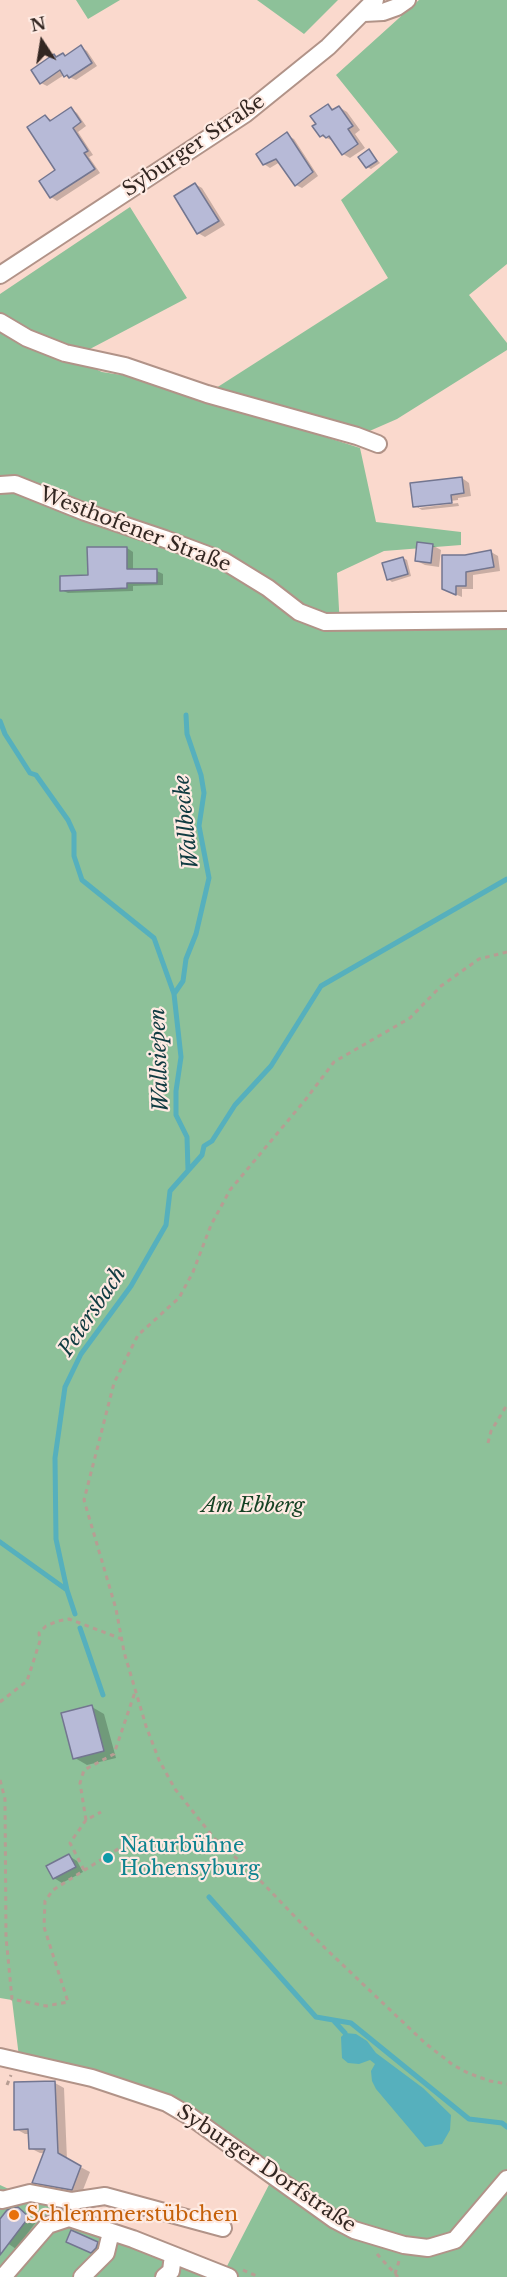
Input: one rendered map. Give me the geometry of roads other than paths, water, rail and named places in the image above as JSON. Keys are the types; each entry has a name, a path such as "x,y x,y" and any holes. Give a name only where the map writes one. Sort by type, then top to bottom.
{"street":[{"name":"Syburger Straße","path":"0,275 245,114 320,54 375,0"},
{"path":"364,13 383,12 407,0"},
{"path":"0,322 27,338 66,353 125,366 207,394 378,444"},
{"name":"Westhofener Straße","path":"0,485 15,484 85,512 224,561 268,588 299,612 325,622 507,620"},
{"name":"Syburger Dorfstraße","path":"0,2057 92,2078 167,2103 191,2117 335,2220 354,2230 404,2245 428,2248 454,2240 507,2179"},
{"path":"1,2201 30,2193 72,2201 105,2196 223,2228"},
{"path":"3,2272 48,2225 69,2218 173,2255 205,2272 229,2277"},
{"path":"82,2277 106,2253 111,2232"},
{"path":"165,2277 171,2271 173,2255"}],"water":[{"path":"345,2033 356,2034 367,2041 376,2053 423,2088 451,2115 450,2130 442,2144 425,2147 376,2089 371,2071 375,2064 370,2060 359,2064 348,2063 342,2058 341,2037"}],"waterway":[{"name":"Wallbecke","path":"174,994 183,981 186,959 196,934 209,878 199,826 204,793 201,775 187,734 186,715"},
{"name":"Wallsiepen","path":"0,721 5,734 30,773 36,775 68,820 74,833 74,856 82,880 154,938 174,994 181,1057 176,1091 176,1115 187,1137 188,1170"},
{"name":"Petersbach","path":"67,1590 56,1539 55,1458 65,1387 81,1354 131,1286 166,1225 170,1191 202,1155 204,1146 212,1141 235,1105 271,1066 321,986 507,879"},
{"path":"0,1542 67,1590 75,1614"},
{"path":"80,1628 103,1695"},
{"path":"209,1897 316,2017 351,2023 469,2119 502,2123 507,2127"},
{"path":"334,2021 345,2033"}],"place":[{"name":"Naturbühne Hohensyburg","path":"108,1858"},
{"name":"Schlemmerstübchen","path":"14,2215"}],"park label":[{"name":"Am Ebberg","path":"253,1506"}]}
